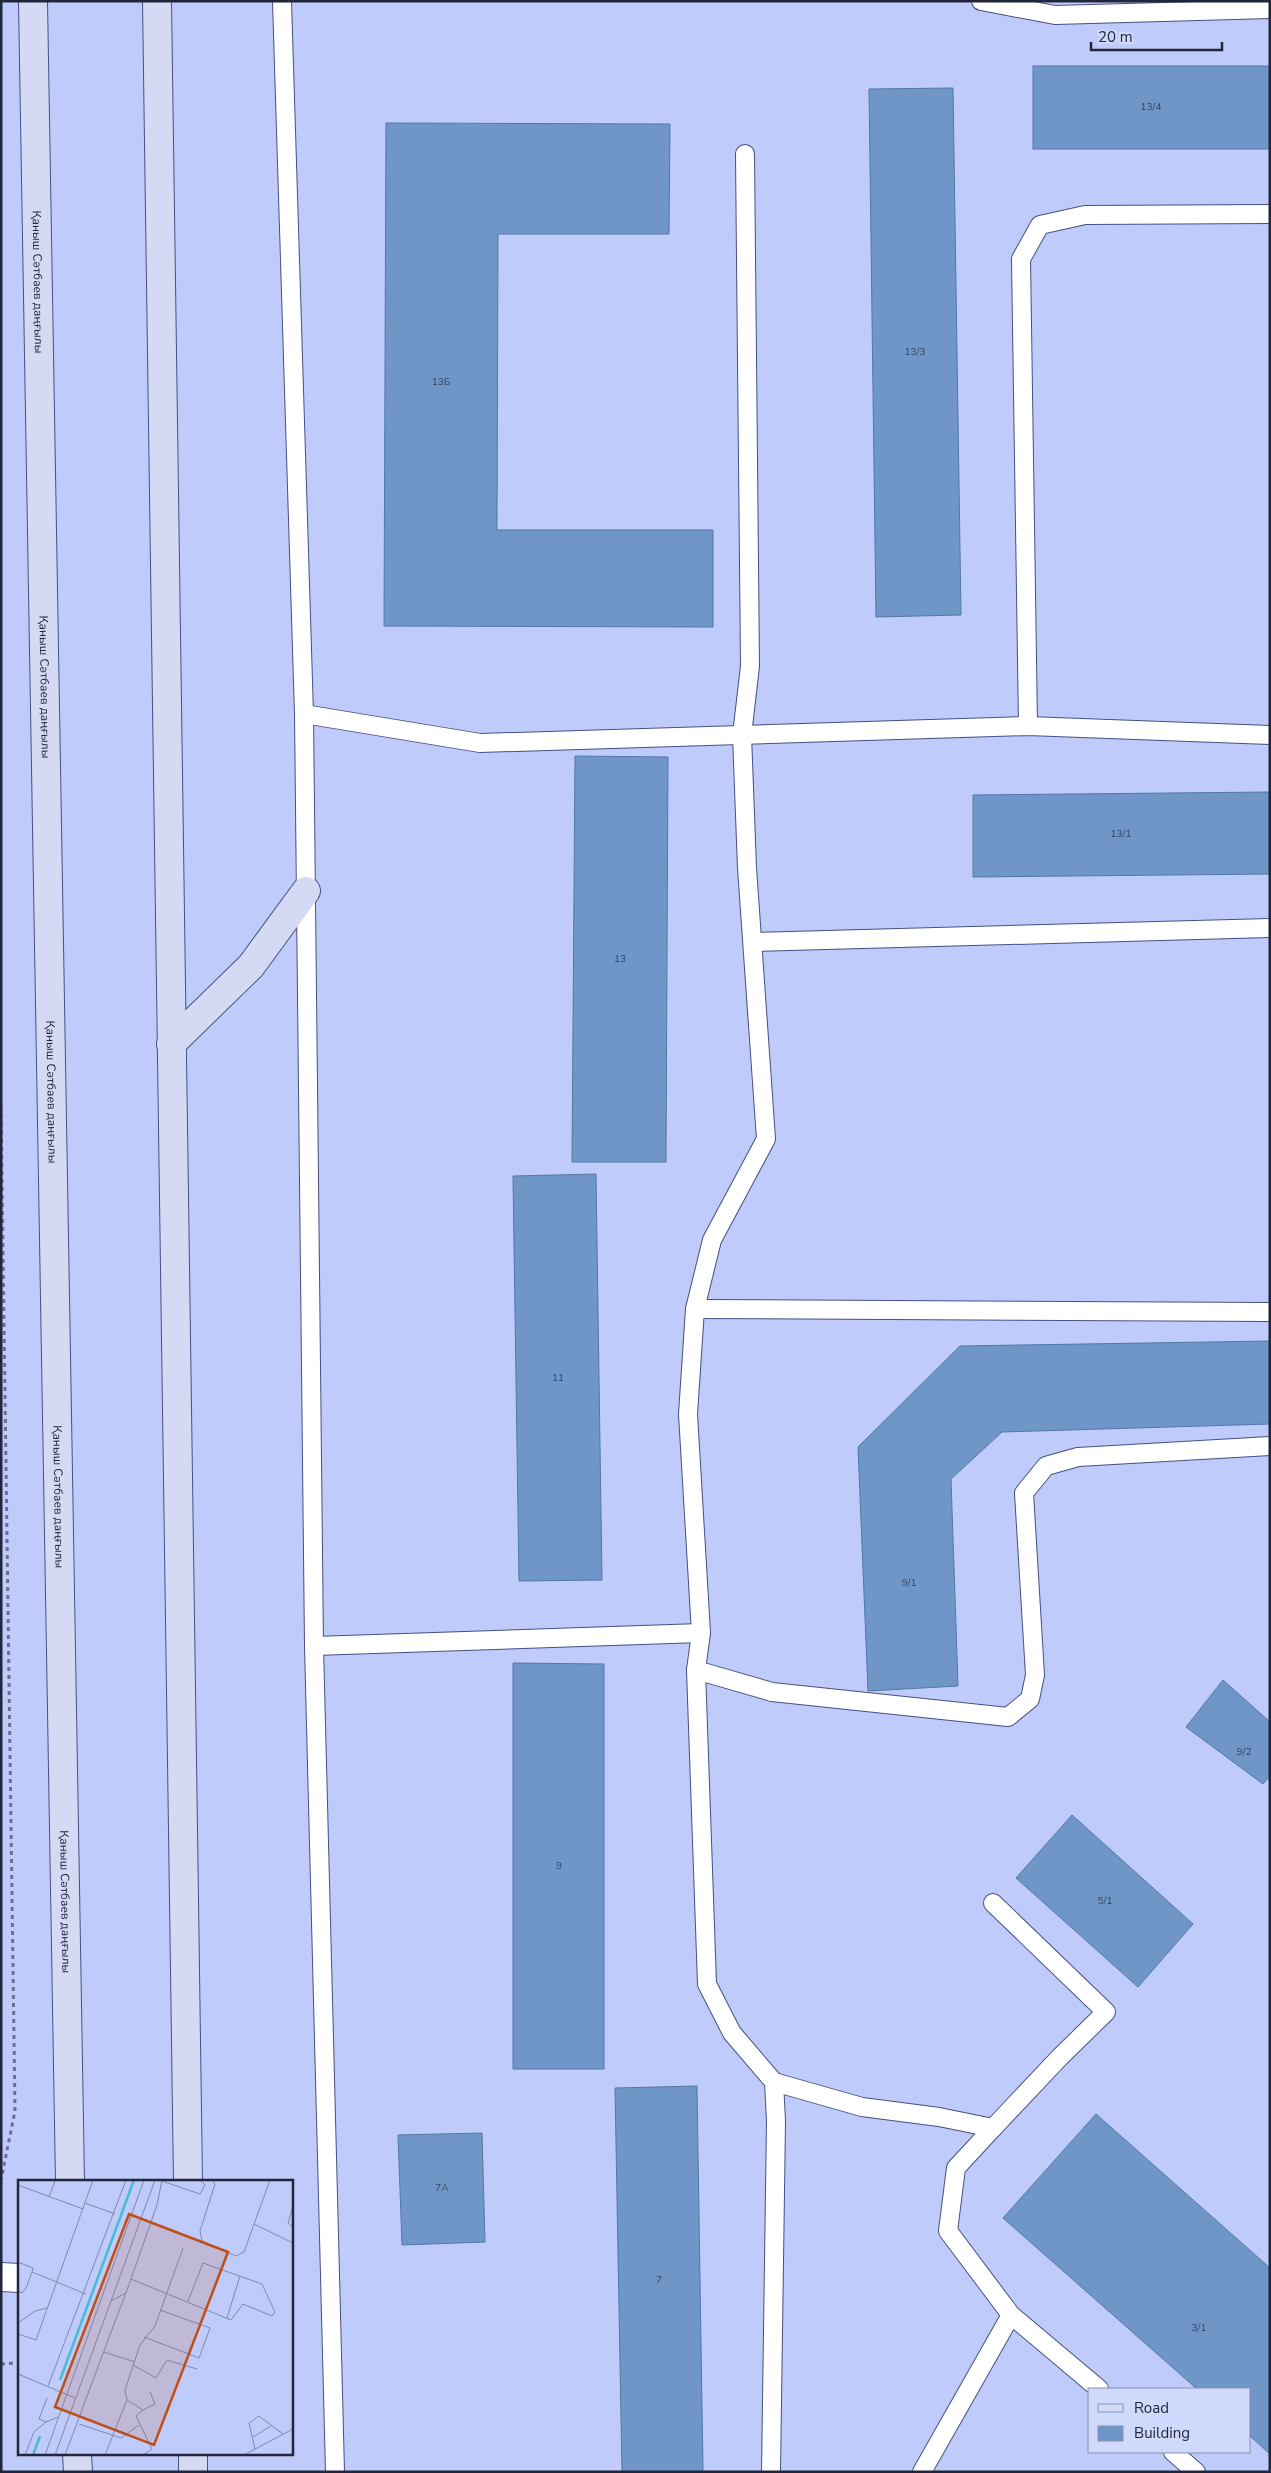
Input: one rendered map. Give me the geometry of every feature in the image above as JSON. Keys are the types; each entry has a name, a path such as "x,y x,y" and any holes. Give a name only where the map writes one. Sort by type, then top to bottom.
{"main road":[{"name":"Қаныш Сәтбаев даңғылы","path":"33,1 70,2180"},
{"path":"157,1 188,2180"},
{"path":"171,1044 251,966 306,891"},
{"path":"77,2456 78,2472"},
{"path":"193,2456 193,2472"}],"street":[{"path":"1,2277 18,2278"}],"lane":[{"path":"282,1 304,714 314,1646 336,2472"},
{"path":"981,1 1055,15 1270,9"},
{"path":"745,154 750,666 742,735 747,868 766,1139 712,1240 694,1309 688,1414 701,1633 696,1670 708,1984 732,2033 774,2082 862,2106 939,2117 993,2128"},
{"path":"1028,726 1020,259 1040,225 1085,215 1270,214"},
{"path":"304,714 480,743 1028,726 1270,735"},
{"path":"753,942 1270,928"},
{"path":"694,1309 1270,1312"},
{"path":"696,1670 772,1692 1008,1717 1030,1699 1035,1675 1024,1493 1046,1466 1078,1457 1270,1446"},
{"path":"314,1646 701,1633"},
{"path":"993,1903 1106,2012 1058,2058 956,2168 948,2230 1011,2314 1098,2388"},
{"path":"771,2472 776,2121 774,2082"},
{"path":"922,2472 1011,2314"},
{"path":"1174,2453 1196,2472"}],"path":[{"path":"1,1107 15,2111 1,2180"},
{"path":"1,2364 18,2363"}],"building":[{"path":"1033,66 1270,66 1270,149 1033,149"},
{"path":"953,88 961,615 876,617 869,89"},
{"path":"386,123 670,124 669,234 498,234 497,530 713,530 713,627 384,626"},
{"path":"575,756 668,757 666,1162 572,1162"},
{"path":"1270,792 1270,874 973,877 973,795"},
{"path":"596,1174 602,1580 519,1581 513,1176"},
{"path":"1270,1341 1270,1424 1002,1432 951,1479 958,1686 868,1691 858,1447 960,1346"},
{"path":"513,1663 604,1664 604,2069 513,2069"},
{"path":"1223,1680 1270,1722 1270,1776 1263,1784 1186,1727"},
{"path":"1072,1815 1193,1924 1138,1987 1016,1878"},
{"path":"697,2086 703,2472 622,2472 615,2088"},
{"path":"1096,2114 1270,2268 1270,2454 1251,2437 1251,2388 1196,2388 1003,2218"},
{"path":"482,2133 485,2242 402,2245 398,2135"}]}
